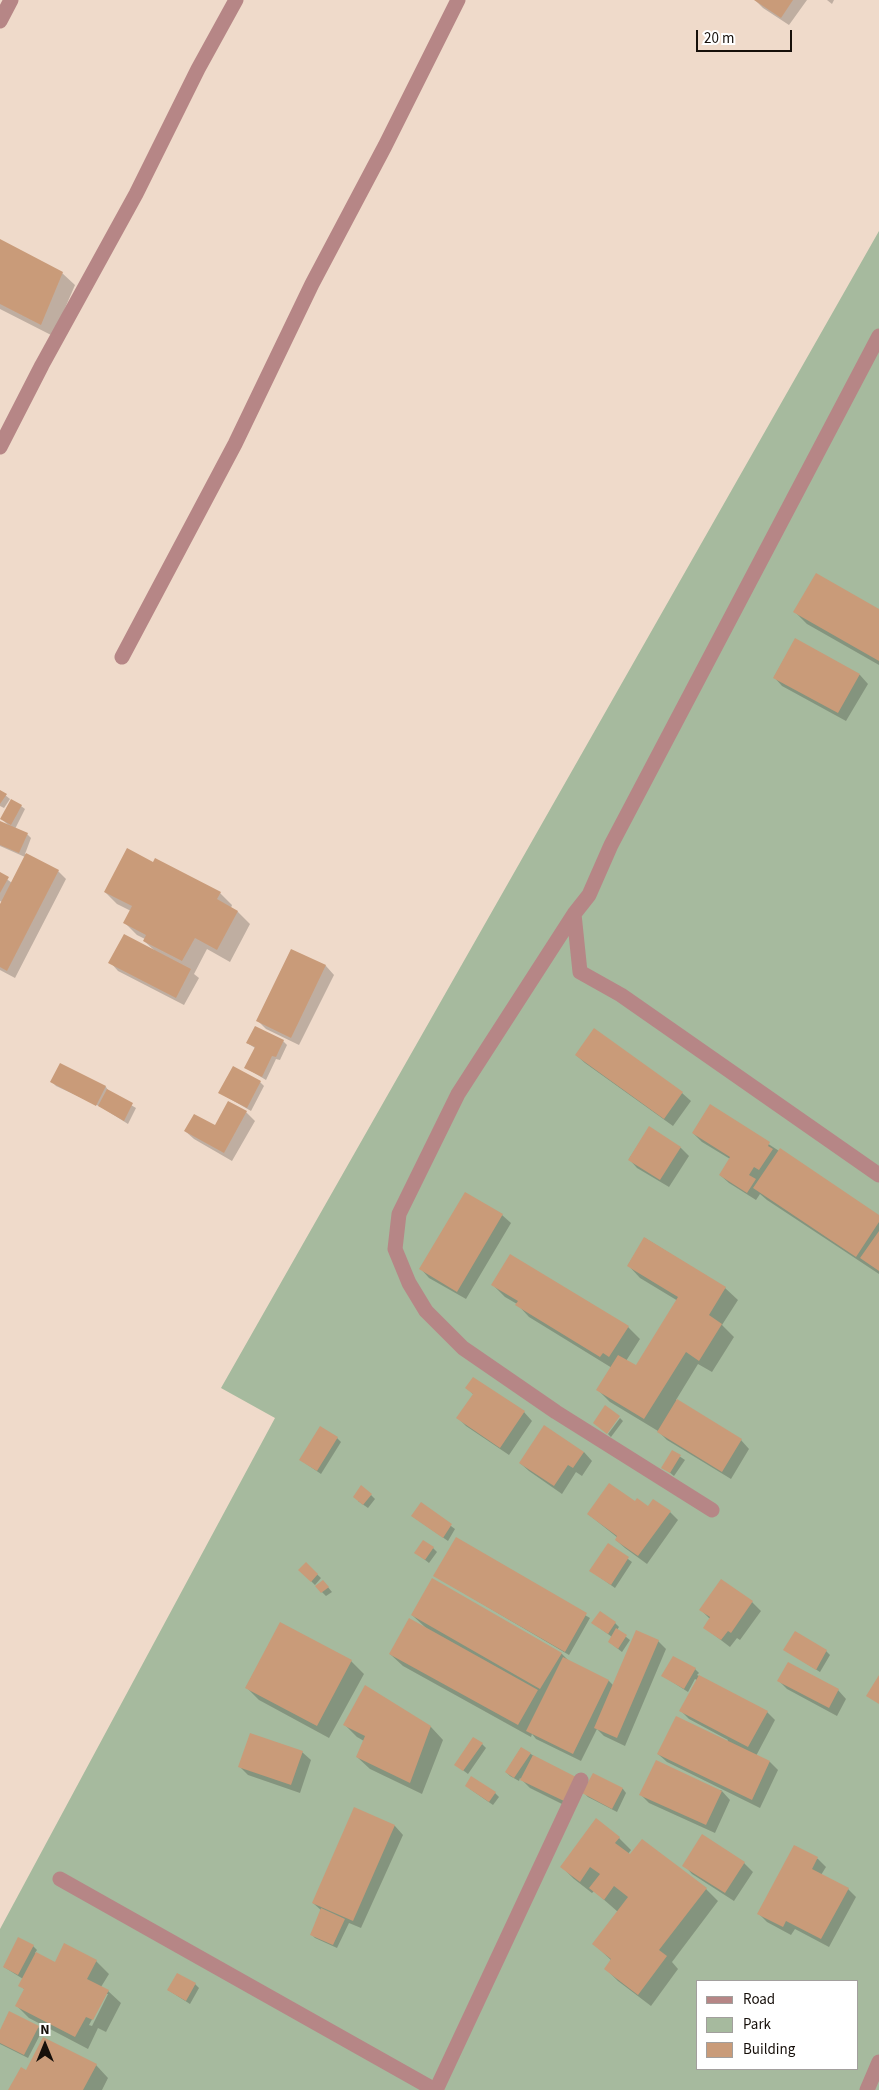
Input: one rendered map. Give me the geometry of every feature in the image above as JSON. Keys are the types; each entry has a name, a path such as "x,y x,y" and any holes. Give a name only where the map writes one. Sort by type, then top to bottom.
{"street":[{"path":"0,21 11,0"},
{"path":"0,447 42,365 136,194 198,69 236,0"},
{"path":"122,657 235,444 312,284 385,146 458,0"},
{"path":"712,1510 556,1412 463,1348 426,1311 409,1283 395,1248 399,1214 458,1094 574,914 589,895 611,845 879,336"},
{"path":"574,914 580,972 621,995 879,1175"},
{"path":"60,1880 435,2090 581,1780"},
{"path":"867,2090 879,2062"}],"green space":[{"path":"879,231 879,2090 0,2090 0,1929 275,1418 221,1388"}],"building":[{"path":"754,0 793,0 781,18"},
{"path":"0,239 63,272 41,325 0,304"},
{"path":"816,573 879,609 879,661 793,612"},
{"path":"795,638 860,674 838,713 773,678"},
{"path":"0,790 7,794 0,804"},
{"path":"11,799 22,805 11,825 0,819"},
{"path":"0,821 28,833 19,853 0,845"},
{"path":"127,848 153,862 155,858 221,892 217,899 238,911 217,950 195,938 182,961 143,941 146,935 123,923 132,906 104,892"},
{"path":"26,853 59,870 7,971 0,967 0,904"},
{"path":"0,872 9,877 0,893"},
{"path":"124,934 191,969 176,998 108,963"},
{"path":"291,949 326,965 291,1038 256,1021"},
{"path":"255,1026 284,1040 276,1057 272,1056 262,1077 244,1068 255,1047 246,1043"},
{"path":"594,1028 683,1092 664,1119 575,1055"},
{"path":"60,1063 106,1086 96,1106 50,1082"},
{"path":"233,1066 261,1081 247,1108 218,1093"},
{"path":"107,1089 133,1103 124,1121 98,1106"},
{"path":"228,1101 247,1111 224,1153 184,1131 194,1114 215,1125"},
{"path":"710,1104 770,1142 768,1146 773,1149 759,1170 754,1167 749,1175 756,1179 747,1193 719,1175 730,1157 692,1133"},
{"path":"649,1126 681,1147 660,1180 628,1160"},
{"path":"780,1148 879,1215 879,1222 856,1257 753,1188"},
{"path":"465,1192 503,1214 457,1292 419,1269"},
{"path":"879,1231 879,1271 860,1258"},
{"path":"644,1237 726,1287 709,1315 722,1324 699,1361 686,1352 644,1419 596,1390 618,1355 636,1365 678,1297 627,1266"},
{"path":"510,1254 629,1326 609,1357 603,1353 600,1357 515,1305 518,1301 491,1285"},
{"path":"473,1377 525,1411 500,1448 456,1418 473,1394 465,1388"},
{"path":"677,1399 742,1439 722,1472 657,1432"},
{"path":"605,1405 620,1416 607,1434 593,1423"},
{"path":"544,1425 584,1452 573,1468 568,1465 554,1486 519,1463"},
{"path":"320,1426 338,1437 317,1471 299,1460"},
{"path":"672,1450 681,1455 670,1473 661,1468"},
{"path":"609,1483 635,1501 637,1498 648,1506 653,1499 671,1511 638,1556 615,1540 617,1536 587,1514"},
{"path":"361,1485 372,1494 363,1505 353,1497"},
{"path":"421,1502 452,1524 443,1538 411,1516"},
{"path":"456,1537 587,1613 565,1652 433,1576"},
{"path":"423,1540 434,1547 425,1560 414,1553"},
{"path":"608,1543 629,1557 611,1585 589,1571"},
{"path":"306,1562 318,1574 311,1582 298,1570"},
{"path":"432,1578 562,1653 540,1689 411,1615"},
{"path":"721,1579 753,1601 731,1633 728,1631 721,1640 703,1628 710,1617 699,1610"},
{"path":"323,1580 329,1587 321,1593 315,1586"},
{"path":"600,1611 616,1622 608,1634 591,1623"},
{"path":"409,1618 538,1690 518,1725 389,1654"},
{"path":"280,1622 352,1660 317,1726 245,1688"},
{"path":"616,1628 627,1635 618,1649 608,1642"},
{"path":"636,1630 659,1640 617,1738 594,1728"},
{"path":"795,1631 827,1650 816,1670 783,1650"},
{"path":"673,1656 696,1668 684,1689 661,1676"},
{"path":"563,1657 609,1680 573,1754 526,1731"},
{"path":"788,1662 839,1689 829,1708 777,1681"},
{"path":"699,1675 768,1711 748,1747 679,1711"},
{"path":"879,1675 879,1704 866,1696"},
{"path":"365,1685 431,1726 410,1783 356,1757 365,1736 343,1725"},
{"path":"676,1716 770,1761 752,1800 657,1754"},
{"path":"250,1733 303,1751 291,1785 238,1767"},
{"path":"473,1737 483,1743 463,1771 454,1765"},
{"path":"521,1747 531,1753 514,1778 505,1772"},
{"path":"533,1755 578,1778 566,1802 520,1780"},
{"path":"656,1760 722,1791 706,1825 639,1795"},
{"path":"593,1773 623,1788 612,1809 582,1793"},
{"path":"471,1776 496,1792 489,1802 465,1786"},
{"path":"354,1807 395,1825 353,1921 312,1903"},
{"path":"596,1818 620,1837 615,1843 630,1854 642,1839 707,1888 659,1950 667,1956 638,1995 604,1969 611,1959 592,1944 628,1897 614,1886 604,1900 589,1888 600,1874 590,1867 580,1882 560,1867"},
{"path":"702,1834 745,1862 725,1893 682,1866"},
{"path":"794,1845 818,1857 812,1869 849,1888 821,1939 786,1921 783,1927 757,1914"},
{"path":"321,1908 345,1919 333,1945 310,1935"},
{"path":"18,1937 34,1945 18,1975 3,1967"},
{"path":"64,1943 97,1960 87,1979 109,1990 93,2020 86,2017 75,2037 15,2006 24,1989 18,1986 36,1952 55,1962"},
{"path":"177,1973 196,1983 186,2001 167,1990"},
{"path":"9,2011 39,2026 24,2055 0,2043 0,2030"},
{"path":"43,2037 97,2064 83,2090 8,2090 21,2067 26,2070"}]}
